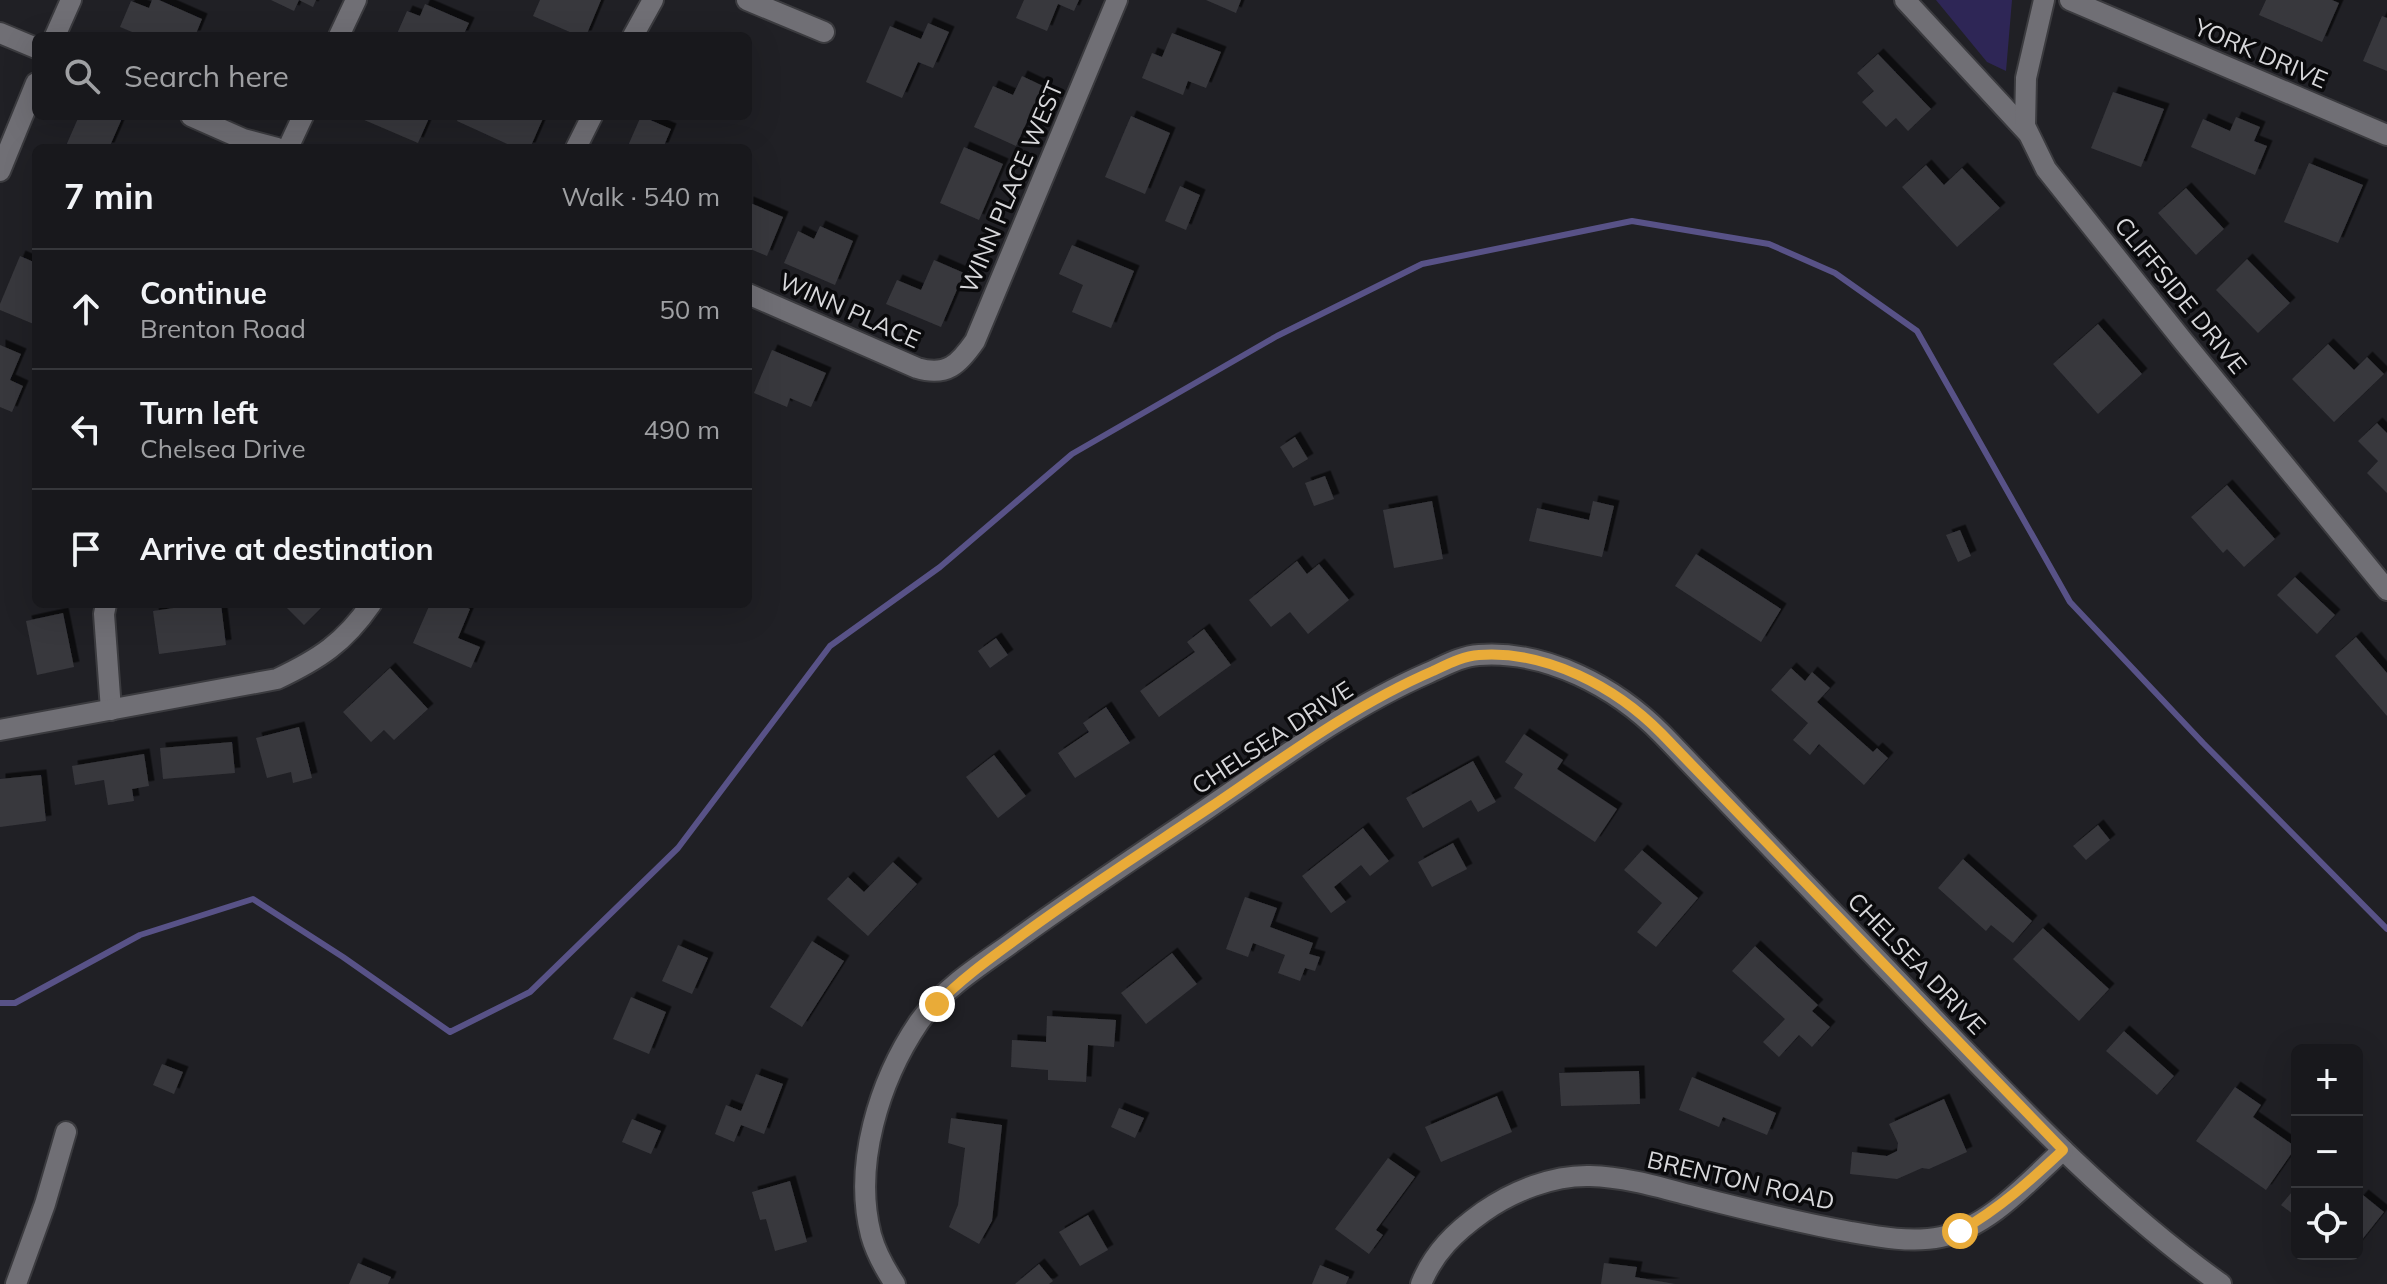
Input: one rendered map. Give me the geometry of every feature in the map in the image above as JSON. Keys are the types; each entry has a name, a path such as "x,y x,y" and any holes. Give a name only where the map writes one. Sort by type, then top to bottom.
{"street":[{"path":"57,32 71,0"},
{"path":"341,32 356,0"},
{"path":"635,32 653,0"},
{"path":"747,0 824,32"},
{"name":"WINN PLACE WEST","path":"932,372 953,367 975,341 1117,0"},
{"path":"1905,0 2027,132"},
{"name":"CLIFFSIDE DRIVE","path":"2044,0 2026,78 2027,132 2056,181 2387,590"},
{"name":"YORK DRIVE","path":"2070,0 2387,135"},
{"path":"0,33 32,46"},
{"path":"0,171 32,93"},
{"path":"200,120 262,144"},
{"path":"290,144 301,120"},
{"path":"578,144 590,120"},
{"name":"WINN PLACE","path":"752,296 932,372"},
{"path":"106,608 111,710"},
{"path":"0,730 277,679 335,647 354,629 368,608"},
{"name":"CHELSEA DRIVE","path":"895,1284 871,1237 865,1204 868,1151 875,1120 894,1069 920,1021 961,980 1058,908 1342,719 1413,680 1462,658 1478,655 1515,656 1560,669 1609,689 1628,702 2063,1150 2140,1222 2221,1284"},
{"path":"16,1284 45,1204 66,1132"},
{"name":"BRENTON ROAD","path":"1421,1284 1444,1244 1461,1228 1501,1199 1537,1184 1588,1175 1634,1181 1796,1223 1879,1237 1921,1239 1960,1231 1986,1216 2063,1150"}],"shaded area":[{"path":"1936,0 2012,0 2006,71 1987,62"}],"building":[{"path":"152,0 159,0 202,19 197,32 132,32 120,27 131,1 149,8"},
{"path":"271,0 299,0 294,11"},
{"path":"299,0 316,0 313,7"},
{"path":"540,0 601,0 588,32 570,32 533,16"},
{"path":"1024,0 1079,0 1074,11 1058,4 1047,31 1016,18"},
{"path":"1206,0 1241,0 1236,13"},
{"path":"2266,0 2332,0 2339,3 2322,42 2259,15"},
{"path":"425,4 469,23 465,32 398,32 407,11 420,16"},
{"path":"2382,16 2387,18 2387,71 2363,61"},
{"path":"928,23 949,32 933,68 918,62 902,98 866,82 890,26 921,39"},
{"path":"1172,33 1221,52 1206,88 1188,81 1183,95 1142,78 1152,53 1162,57"},
{"path":"1878,54 1931,109 1908,131 1896,118 1886,127 1862,102 1874,91 1857,73"},
{"path":"1022,76 1043,86 1016,146 974,127 993,86 1013,95"},
{"path":"2113,92 2164,109 2141,167 2091,148"},
{"path":"1131,116 1170,133 1145,194 1105,177"},
{"path":"2236,117 2260,127 2254,141 2267,146 2255,175 2191,147 2203,119 2230,131"},
{"path":"77,120 121,120 111,144 67,144"},
{"path":"364,120 428,120 418,143"},
{"path":"542,120 532,144 507,144 457,121"},
{"path":"639,120 650,120 671,129 665,144 629,144"},
{"path":"964,147 1003,164 979,220 940,203"},
{"path":"2309,163 2363,185 2338,243 2284,222"},
{"path":"1926,165 1944,185 1962,168 2000,208 1957,247 1902,187"},
{"path":"1180,186 1200,195 1186,230 1165,221"},
{"path":"2186,188 2224,229 2196,255 2158,213"},
{"path":"752,204 783,217 767,256 752,250"},
{"path":"820,226 853,241 835,285 784,263 798,231 814,239"},
{"path":"1072,245 1134,271 1111,328 1072,312 1083,285 1059,274"},
{"path":"20,256 32,261 32,323 0,310"},
{"path":"2247,259 2290,303 2258,333 2216,290"},
{"path":"934,260 964,273 941,327 886,304 897,280 921,290"},
{"path":"2098,324 2142,374 2098,414 2053,364"},
{"path":"2328,344 2354,370 2367,357 2384,374 2334,422 2292,379"},
{"path":"0,345 21,354 10,380 23,386 12,412 0,407"},
{"path":"772,350 826,373 811,407 790,398 787,407 754,393"},
{"path":"2377,423 2387,433 2387,493 2367,473 2378,461 2358,441"},
{"path":"1295,437 1308,459 1293,468 1280,447"},
{"path":"1325,476 1334,499 1314,506 1305,483"},
{"path":"2227,485 2275,539 2244,567 2227,549 2223,553 2191,517"},
{"path":"1432,501 1443,559 1394,568 1383,510"},
{"path":"1593,501 1614,506 1602,557 1529,541 1537,508 1589,520"},
{"path":"1960,530 1971,556 1958,562 1946,535"},
{"path":"1696,554 1781,609 1761,642 1675,586"},
{"path":"1297,561 1307,574 1319,564 1349,600 1308,634 1290,612 1271,627 1249,600"},
{"path":"2295,577 2335,615 2317,634 2277,595"},
{"path":"221,608 226,645 159,654 153,611"},
{"path":"287,608 321,608 304,625"},
{"path":"428,608 468,608 470,609 458,638 480,647 471,668 413,643"},
{"path":"63,613 74,667 37,675 26,621"},
{"path":"1204,629 1231,665 1159,717 1140,691 1195,652 1187,642"},
{"path":"2356,637 2387,673 2387,716 2335,656"},
{"path":"996,638 1008,655 990,668 978,651"},
{"path":"390,668 428,709 394,740 384,730 371,742 343,712"},
{"path":"1791,668 1805,681 1812,672 1830,688 1817,702 1873,752 1877,748 1888,758 1864,785 1819,744 1810,755 1793,740 1808,723 1771,690"},
{"path":"1106,707 1130,743 1075,778 1058,753 1089,732 1083,723"},
{"path":"299,727 312,778 293,783 291,772 267,778 256,738"},
{"path":"1524,734 1563,760 1557,769 1617,809 1595,842 1514,788 1523,774 1505,762"},
{"path":"232,742 235,773 163,779 160,748"},
{"path":"144,754 149,786 132,789 134,801 108,805 104,780 75,785 72,766"},
{"path":"994,755 1026,796 998,818 966,777"},
{"path":"1473,761 1496,802 1478,812 1471,800 1423,828 1406,798"},
{"path":"41,775 46,821 0,827 0,779"},
{"path":"2098,825 2110,840 2086,860 2073,846"},
{"path":"1363,828 1389,861 1370,876 1361,865 1334,887 1346,902 1331,913 1302,876"},
{"path":"1453,843 1467,869 1432,887 1418,862"},
{"path":"1642,850 1698,898 1656,947 1637,932 1662,903 1624,870"},
{"path":"1963,859 2032,921 2013,943 1991,925 1986,931 1938,888"},
{"path":"893,862 917,884 868,936 827,899 848,877 864,892"},
{"path":"1245,897 1277,908 1270,927 1313,943 1309,954 1320,957 1315,971 1305,968 1300,981 1278,973 1285,955 1253,943 1248,957 1226,949"},
{"path":"2043,928 2109,989 2079,1021 2013,959"},
{"path":"812,941 844,961 802,1027 770,1007"},
{"path":"678,945 708,958 692,994 662,981"},
{"path":"1755,946 1818,1005 1812,1011 1830,1027 1812,1047 1799,1035 1779,1057 1763,1042 1785,1019 1732,971"},
{"path":"1172,953 1197,984 1146,1024 1121,993"},
{"path":"631,997 666,1012 649,1054 613,1039"},
{"path":"1047,1016 1116,1020 1114,1047 1088,1045 1086,1082 1048,1080 1048,1070 1011,1067 1012,1040 1046,1042"},
{"path":"2124,1031 2174,1076 2157,1095 2106,1051"},
{"path":"162,1064 183,1072 174,1094 153,1085"},
{"path":"1639,1071 1640,1104 1561,1106 1559,1073"},
{"path":"756,1074 783,1084 764,1134 741,1125 734,1142 715,1134 726,1105 741,1111"},
{"path":"1692,1077 1776,1113 1767,1135 1723,1117 1719,1127 1679,1110"},
{"path":"2235,1087 2261,1105 2253,1117 2291,1144 2291,1154 2266,1190 2196,1141"},
{"path":"1497,1096 1512,1132 1441,1162 1425,1127"},
{"path":"1944,1099 1967,1152 1897,1179 1850,1174 1852,1152 1887,1156 1897,1151 1898,1143 1889,1124"},
{"path":"1119,1108 1144,1118 1135,1138 1111,1127"},
{"path":"951,1118 1002,1125 992,1221 979,1244 949,1227 958,1205 965,1148 948,1143"},
{"path":"632,1119 661,1131 651,1154 622,1142"},
{"path":"1388,1158 1415,1177 1376,1230 1383,1235 1369,1254 1335,1229"},
{"path":"790,1181 807,1242 775,1251 766,1219 760,1220 752,1192"},
{"path":"2291,1193 2291,1212 2281,1205"},
{"path":"2363,1195 2384,1212 2363,1238"},
{"path":"1088,1215 1108,1250 1080,1266 1059,1232"},
{"path":"358,1263 391,1277 388,1284 349,1284"},
{"path":"1604,1263 1637,1267 1635,1277 1675,1284 1601,1284"},
{"path":"1039,1264 1053,1281 1049,1284 1015,1284"},
{"path":"1320,1265 1349,1277 1346,1284 1312,1284"}],"waterway":[{"path":"0,1003 15,1003 140,935 253,899 450,1032 530,992 678,848 830,646 940,567 1072,454 1277,336 1422,264 1632,221 1769,244 1835,273 1917,331 2070,602 2203,743 2387,929"}],"route":[{"path":"937,1004 961,980 1058,908 1342,719 1413,680 1462,658 1515,656 1560,669 1609,689 1628,702 2063,1150 2016,1193 1960,1231"}]}
